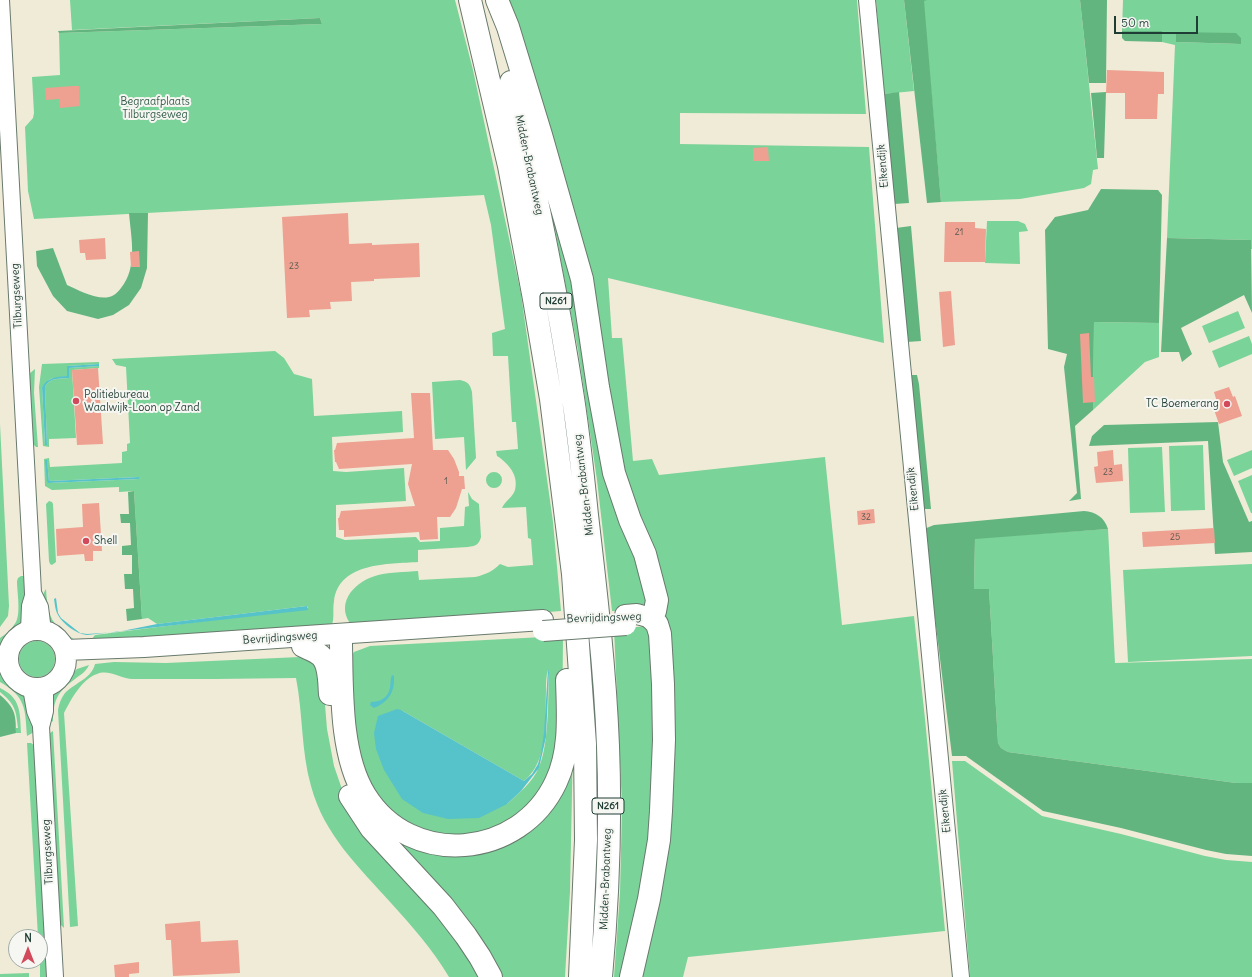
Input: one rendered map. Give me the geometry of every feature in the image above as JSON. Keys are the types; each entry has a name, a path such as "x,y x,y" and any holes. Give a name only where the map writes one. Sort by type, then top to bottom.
{"highway":[{"name":"Midden-Brabantweg","path":"470,0 507,159 534,299 551,399 573,574 585,744 586,840 580,977"},
{"name":"Midden-Brabantweg","path":"490,0 506,60 530,163 574,399 594,570 608,746 607,892 601,977"},
{"name":"N261","path":"497,0 508,27 539,128 582,280 598,387 614,473 630,520 645,554 657,600 654,614 651,618"},
{"name":"N261","path":"341,644 342,700 348,749 365,795 387,821 406,833 422,840 441,845 463,845 504,836 523,823 548,796 557,780 566,746 568,702 564,612 573,574"},
{"path":"631,977 649,899 659,840 661,811 664,740 663,684 660,634 656,624 651,618"},
{"path":"303,646 321,656 328,670 335,749 349,794 371,828 443,906 466,936 491,977"}],"main road":[{"name":"Bevrijdingsweg","path":"65,657 144,647 626,620 638,624 651,618"},
{"name":"Bevrijdingsweg","path":"65,657 142,656 341,644 543,625"},
{"path":"36,631 56,638 61,644 65,657 63,672 59,679 52,684 38,688 17,681 4,661 11,645 16,639 22,634 36,631"}],"street":[{"name":"Tilburgseweg","path":"1,0 34,593 40,607 36,631"},
{"name":"Eikendijk","path":"867,0 961,977"},
{"name":"Tilburgseweg","path":"38,688 45,711 41,727 55,977"}],"green space":[{"name":"Begraafplaats Tilburgseweg","path":"70,0 455,0 473,70 521,294 553,522 561,611 353,627 345,611 348,596 353,590 367,579 379,575 418,571 419,580 475,577 495,569 500,564 508,567 533,565 531,539 528,538 526,507 502,508 511,497 516,485 512,470 497,456 496,451 518,449 516,422 512,422 508,356 493,356 492,333 505,329 491,225 484,195 34,219 28,191 25,127 33,118 34,113 32,77 60,75 59,33 322,24 320,18 72,30"},
{"path":"505,0 857,0 866,114 680,113 680,144 869,147 884,343 608,278 612,338 622,338 633,461 652,459 659,475 825,457 842,625 914,616 945,931 688,957 683,977 635,977 667,708 631,512"},
{"path":"876,0 904,0 914,91 884,94"},
{"path":"904,0 927,0 924,1 941,202 927,203"},
{"path":"923,0 1080,0 1098,169 1093,170 1091,184 1084,188 1020,199 941,202"},
{"path":"1080,0 1107,0 1106,83 1089,83"},
{"path":"1123,0 1252,0 1252,249 1251,240 1167,238 1175,45 1162,42 1162,31 1122,31","holes":["1176,32 1241,44 1176,42"]},
{"path":"320,18 322,24 59,33 58,31"},
{"path":"1122,31 1162,31 1162,42 1125,41 1122,38"},
{"path":"1176,32 1236,33 1241,38 1241,44 1176,42"},
{"path":"899,92 909,203 894,204 884,94"},
{"path":"1106,92 1104,158 1097,158 1091,93"},
{"path":"538,141 651,597 643,610 612,611 597,480 578,350"},
{"path":"1101,189 1158,190 1162,195 1159,323 1094,322 1093,410 1075,426 1081,499 1069,501 1077,493 1064,367 1067,354 1048,349 1045,230 1055,217 1088,210"},
{"path":"129,213 148,213 147,268 141,288 129,305 113,315 98,319 67,311 53,296 37,266 36,251 53,248 67,285 93,296 104,298 116,294 126,280 132,262 132,242"},
{"path":"987,221 1018,221 1025,224 1028,231 1019,232 1020,264 985,263"},
{"path":"911,226 921,341 907,342 896,228"},
{"path":"1167,238 1251,240 1252,313 1244,295 1181,328 1192,354 1182,362 1179,352 1161,352"},
{"path":"1238,311 1245,328 1209,343 1202,326"},
{"path":"1094,322 1159,323 1159,357 1145,362 1093,410"},
{"path":"1249,336 1252,344 1252,354 1219,368 1212,351"},
{"path":"275,351 284,358 294,374 312,379 314,416 402,411 403,432 332,437 333,471 346,472 404,468 406,501 336,505 336,537 345,540 416,537 420,542 440,541 440,528 464,526 465,507 469,506 468,492 472,499 479,504 480,540 476,545 470,547 418,550 418,562 380,565 355,572 345,579 338,588 333,605 333,620 329,630 91,640 95,635 308,608 307,606 157,624 148,618 142,619 134,491 119,492 119,487 52,490 45,486 44,459 49,458 50,467 122,463 122,452 127,451 127,444 130,443 126,367 116,365 112,359","holes":["47,461 49,481 139,477 139,479 48,483"]},
{"path":"99,362 99,364 67,366 67,376 50,379 42,387 45,445 47,445 45,387 52,380 69,378 69,368 99,366 99,368 72,370 76,438 49,439 49,447 43,446 39,387 42,364"},
{"path":"35,369 34,393 38,447 32,443 29,374"},
{"path":"910,375 917,375 919,384 931,509 922,509"},
{"path":"460,380 468,384 472,392 476,458 466,470 464,437 435,439 432,382"},
{"path":"1218,422 1223,462 1249,522 1252,521 1252,552 1215,554 1208,441 1089,446 1092,436 1104,425"},
{"path":"0,424 9,606 8,616 0,627"},
{"path":"1203,445 1205,510 1171,511 1169,446"},
{"path":"1162,447 1165,512 1130,513 1128,448"},
{"path":"1252,450 1252,468 1234,476 1227,460"},
{"path":"494,472 500,474 502,480 500,486 494,488 488,486 486,480 488,474"},
{"path":"1252,475 1252,513 1251,513 1238,481"},
{"path":"134,491 142,619 127,621 126,609 134,608 133,589 125,589 124,574 132,574 132,555 122,555 122,546 131,545 130,523 121,523 120,514 129,514 128,492"},
{"path":"49,501 53,504 56,562 52,565 49,561 46,504"},
{"path":"1084,511 1102,518 1108,529 975,539 974,589 989,589 998,743 1001,748 1008,752 1236,783 1252,783 1252,856 1226,854 1206,850 1121,828 1043,811 966,756 952,756 924,529 934,525"},
{"path":"1108,529 1115,663 1252,659 1252,783 1236,783 1008,752 1001,748 998,743 989,589 974,589 975,538"},
{"path":"1252,564 1252,656 1128,662 1123,570"},
{"path":"21,576 27,576 22,627 4,646 0,648 0,638 11,629 16,622 19,608 17,581"},
{"path":"46,589 48,607 52,619 61,629 75,640 68,640 49,622 43,598"},
{"path":"648,626 660,772 626,977 614,977 620,893 622,806 614,629"},
{"path":"563,636 562,746 536,805 485,838 424,835 380,805 357,764 347,665 354,652 370,646","holes":["548,670 545,746 539,767 533,778 507,804 401,710 524,781 532,773 538,763 542,751 545,727 546,683"]},
{"path":"41,641 50,646 54,652 54,666 50,672 41,677 33,677 24,672 20,666 19,655 24,646 30,642"},
{"path":"300,657 317,665 323,680 327,729 334,766 344,795 438,907 485,977 449,977 422,938 355,863 324,820 311,786 305,759 296,678 128,679 110,673 102,673 86,680 64,713 78,926 70,927 58,710 60,701 65,693 87,677 95,664 114,662 166,663"},
{"path":"89,665 85,671 60,693 55,703 53,722 48,716 49,699 53,691 77,669"},
{"path":"0,673 6,676 21,689 28,698 34,732 27,736 26,718 22,704 19,698 9,687 0,682"},
{"path":"0,688 12,696 16,701 19,712 21,733 16,733 16,728 18,728 14,708 9,700 0,692"},
{"path":"0,695 9,704 14,712 16,733 0,737"},
{"path":"53,731 64,928 58,922 47,735"},
{"path":"27,743 31,743 36,747 46,929 38,929"},
{"path":"573,744 570,891 565,977 496,977 389,843 344,746 401,835 505,840"},
{"path":"952,761 965,761 1042,816 1121,834 1205,856 1226,860 1252,862 1252,977 970,977"},
{"path":"48,959 49,977 40,977 40,969 48,969"},
{"path":"29,973 29,977 0,977 0,974"}],"water":[{"path":"99,364 99,366 69,368 69,378 52,380 45,387 47,445 45,445 42,387 44,384 50,379 67,376 67,366"},
{"path":"45,460 47,460 49,481 139,477 139,479 48,483"},
{"path":"56,598 58,613 61,618 80,633 109,633 87,635 79,633 70,628 63,622 57,613 54,599"},
{"path":"307,606 308,610 122,631 157,624"},
{"path":"548,669 546,737 539,768 521,791 507,804 479,818 448,819 423,813 402,799 384,770 376,749 374,733 378,716 397,709 401,710 524,781 532,774 538,764 541,753 544,733"},
{"path":"392,675 394,676 394,681 390,695 384,703 374,708 370,705 371,702 385,697 390,688"}],"building":[{"path":"1107,70 1164,72 1164,94 1158,94 1157,119 1125,119 1125,93 1106,93"},
{"path":"79,86 80,106 60,108 59,99 46,100 45,88"},
{"path":"768,147 769,161 753,161 753,148"},
{"path":"348,213 349,244 372,243 372,245 419,243 420,277 374,279 374,281 351,282 352,301 330,302 331,309 309,310 310,317 287,318 282,217"},
{"path":"945,222 975,222 975,228 986,229 985,262 944,262"},
{"path":"105,238 106,259 86,260 85,253 80,253 79,240"},
{"path":"139,251 140,267 131,267 130,252"},
{"path":"951,291 955,345 943,347 939,292"},
{"path":"1089,333 1091,377 1094,377 1095,402 1083,403 1080,334"},
{"path":"98,368 103,444 77,445 72,370"},
{"path":"1229,387 1233,397 1235,396 1242,416 1219,424 1212,404 1217,402 1214,392"},
{"path":"411,393 430,393 433,450 448,450 454,459 459,476 464,476 465,489 462,489 456,508 450,517 437,517 438,539 420,540 419,532 344,537 344,530 339,530 338,518 341,511 415,506 408,484 412,464 339,469 335,462 334,450 337,443 414,438"},
{"path":"1113,450 1114,465 1122,464 1123,481 1096,483 1094,467 1098,466 1097,452"},
{"path":"99,503 102,551 93,551 93,561 85,561 84,554 57,556 56,529 83,527 82,504"},
{"path":"874,509 875,523 858,525 857,511"},
{"path":"1214,528 1215,543 1143,547 1142,532"},
{"path":"200,921 201,942 238,940 240,973 173,976 171,940 166,940 165,924"},
{"path":"139,962 139,973 129,974 129,977 115,977 114,965"}],"place":[{"name":"Politiebureau Waalwijk-Loon op Zand","path":"76,401"},
{"name":"TC Boemerang","path":"1227,404"},
{"name":"Shell","path":"86,541"}]}
